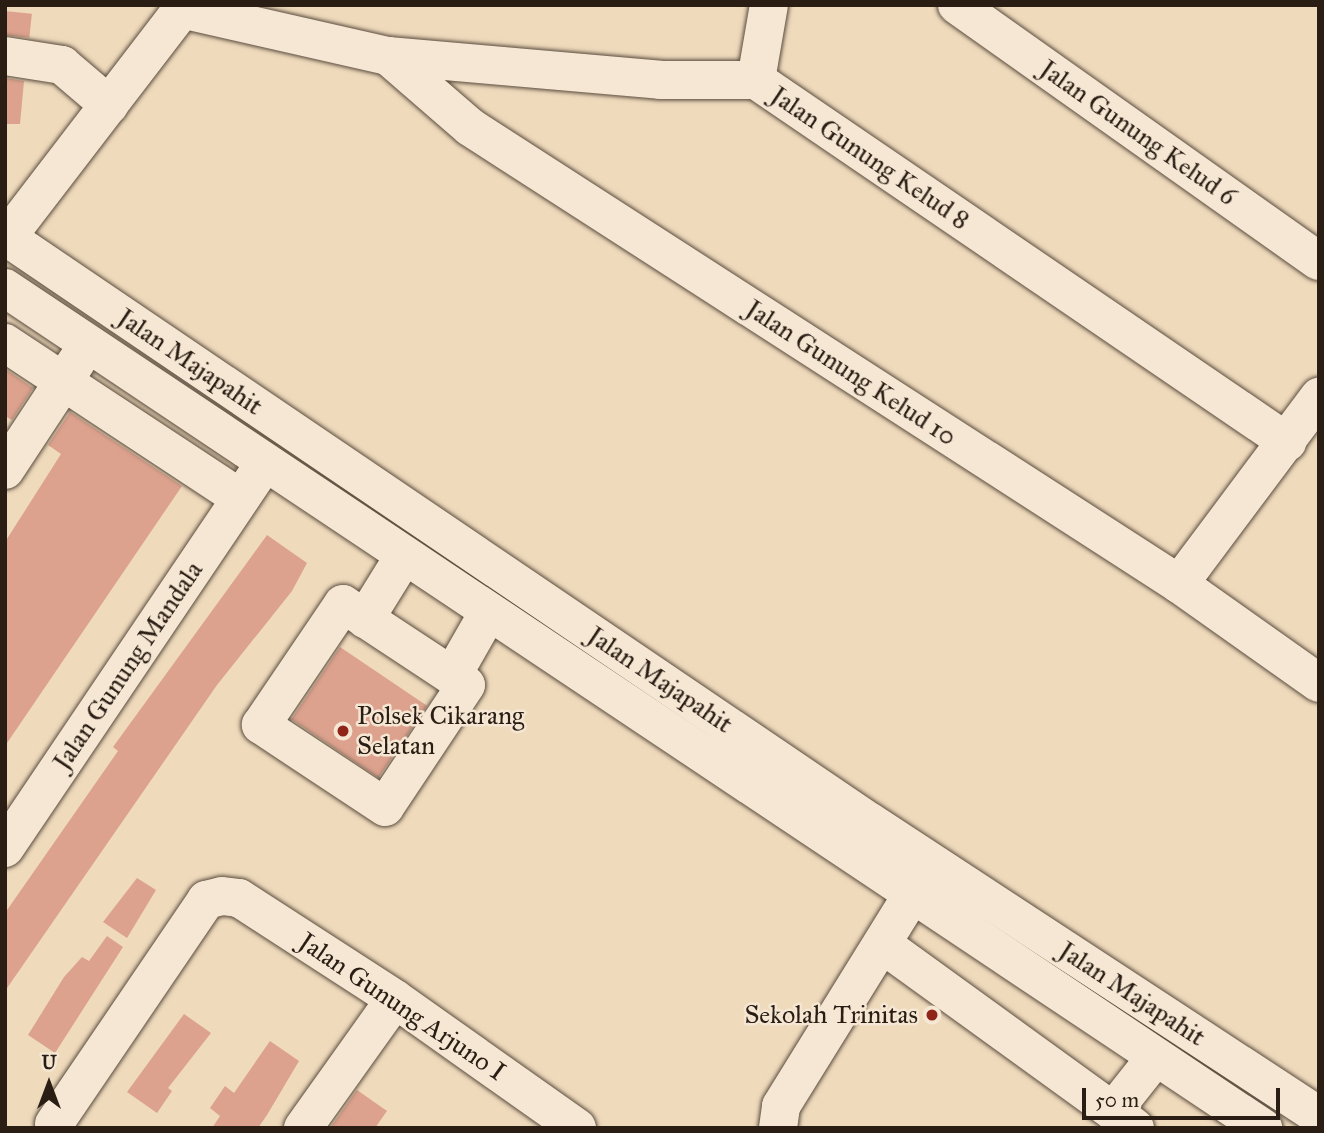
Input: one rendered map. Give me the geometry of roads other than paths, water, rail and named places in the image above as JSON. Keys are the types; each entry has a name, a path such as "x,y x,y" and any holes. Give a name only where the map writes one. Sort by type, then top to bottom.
{"street":[{"path":"757,80 769,5"},
{"name":"Jalan Gunung Kelud 6","path":"957,5 1319,261"},
{"path":"6,238 185,8"},
{"name":"Jalan Gunung Kelud 8","path":"185,8 388,56 660,80 757,80 1287,442"},
{"path":"5,56 62,65 109,106"},
{"name":"Jalan Gunung Kelud 10","path":"388,56 470,127 1179,584 1319,683"},
{"name":"Jalan Majapahit","path":"6,238 860,838 912,895 1263,1128"},
{"name":"Jalan Majapahit","path":"5,288 88,344 252,481 404,556 488,612 1319,1116"},
{"path":"5,343 64,382 252,481"},
{"path":"5,470 88,344"},
{"path":"1179,584 1319,397"},
{"name":"Jalan Gunung Mandala","path":"5,848 252,481"},
{"path":"365,619 404,556"},
{"path":"343,604 452,676 466,685 385,807 261,725 343,604"},
{"path":"452,676 488,612"},
{"path":"778,1128 781,1106 912,895"},
{"name":"Jalan Gunung Arjuno I","path":"54,1124 206,900 222,896 239,898 395,999 561,1123"},
{"path":"882,944 1124,1119 1155,1058"},
{"path":"303,1128 395,999"}],"place":[{"name":"Polsek Cikarang Selatan","path":"343,731"},
{"name":"Sekolah Trinitas","path":"932,1015"}]}
